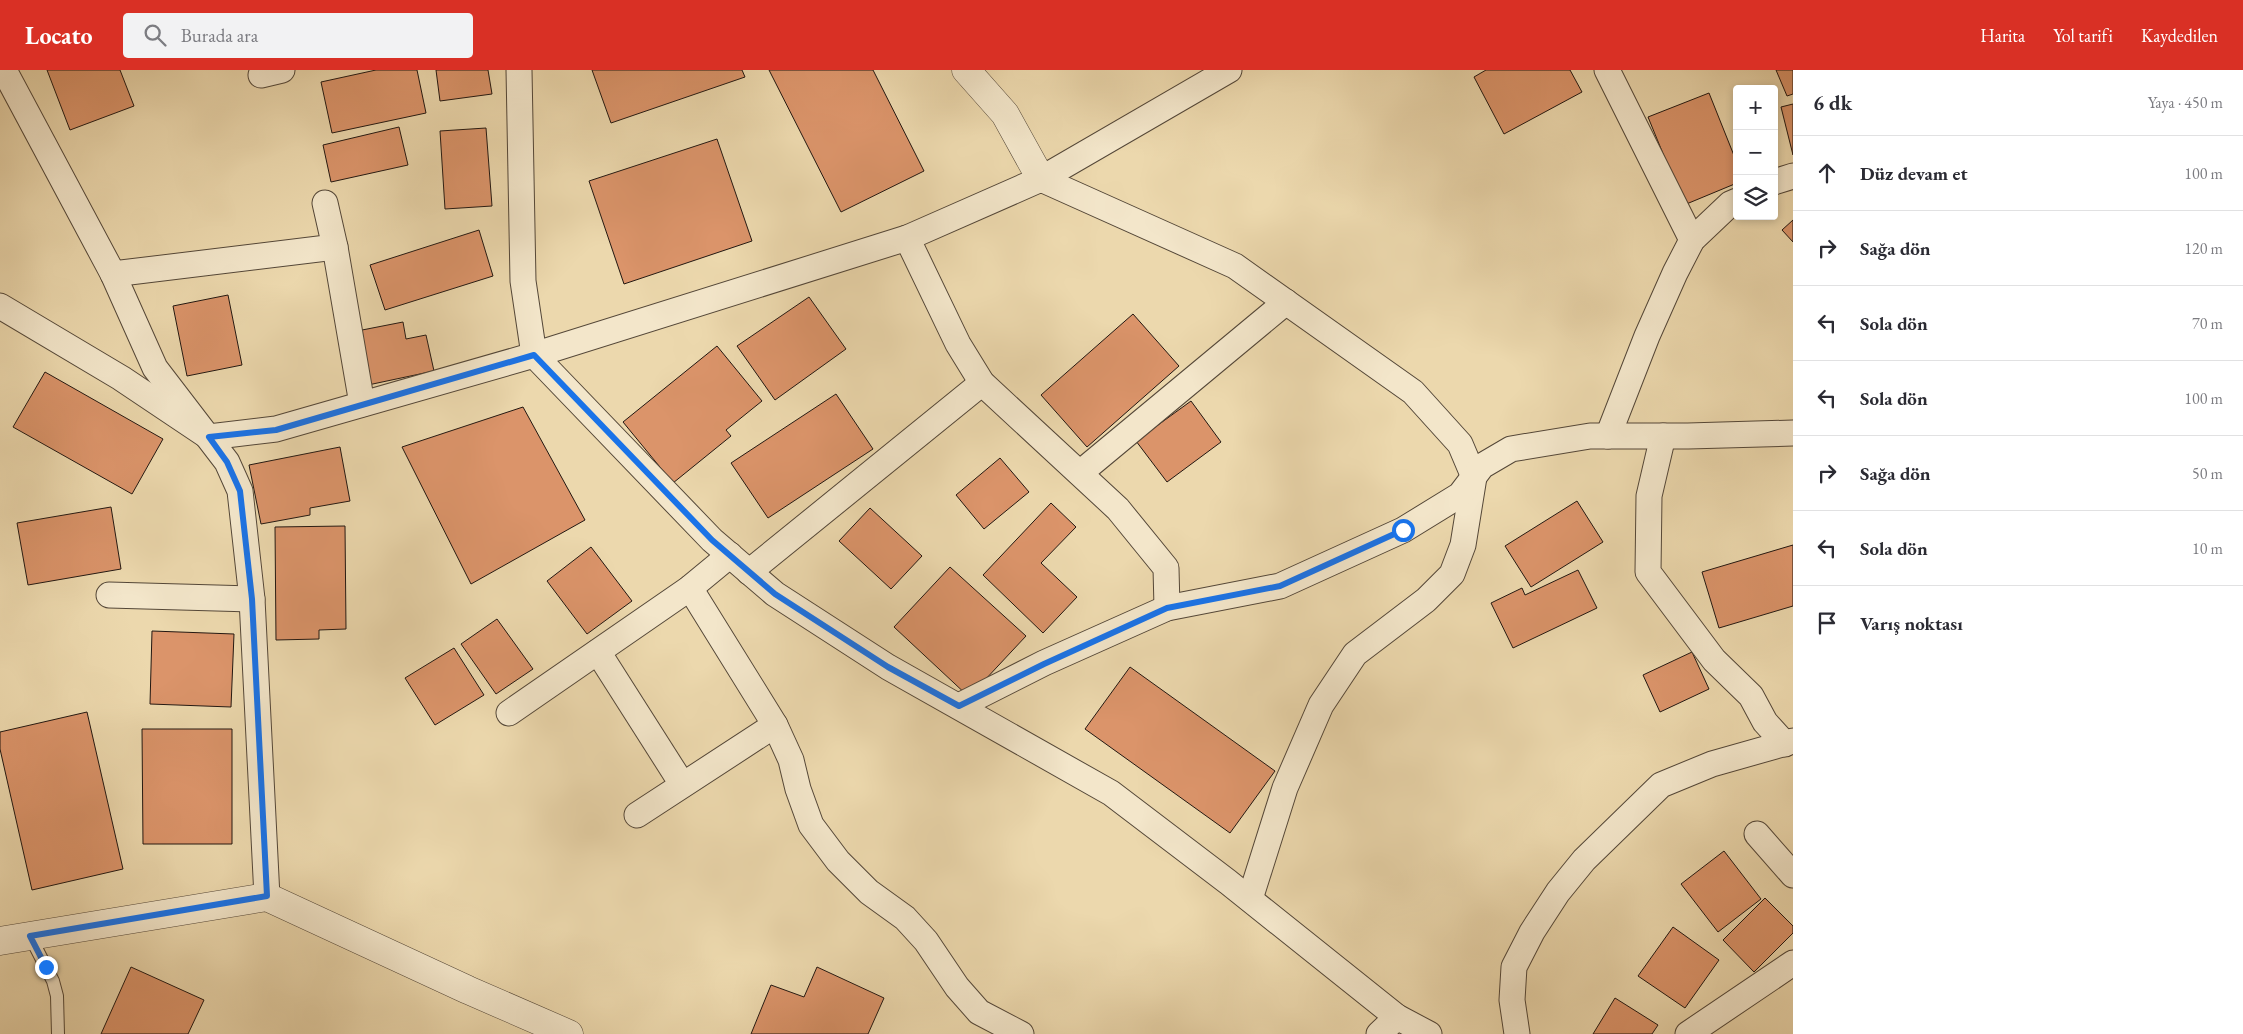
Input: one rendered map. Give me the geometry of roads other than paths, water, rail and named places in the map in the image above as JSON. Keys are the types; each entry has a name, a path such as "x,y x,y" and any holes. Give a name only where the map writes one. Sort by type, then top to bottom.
{"street":[{"path":"4,70 113,274 155,368 227,462 240,491 252,599 267,896"},
{"path":"519,70 523,281 534,355 712,540 775,594 888,667 1112,793 1397,1017 1429,1034"},
{"path":"966,70 1005,114 1041,179 1235,266 1413,392 1460,444 1474,477 1463,544 1452,574 1426,600 1355,654 1321,705 1285,788 1250,900"},
{"path":"0,306 121,378 209,437 276,430 534,355 907,238 1041,179 1229,70"},
{"path":"1607,70 1692,240"},
{"path":"1778,181 1793,176"},
{"path":"325,203 335,247 362,404"},
{"path":"1608,436 1647,336 1692,240 1733,203"},
{"path":"907,238 958,344 982,382 1118,509 1166,568 1167,608"},
{"path":"113,274 335,247"},
{"path":"1080,473 1286,302"},
{"path":"509,713 690,588 740,563 982,382"},
{"path":"959,706 1044,664 1167,608 1280,586 1403,530 1460,495 1482,466 1511,449 1590,436 1793,433"},
{"path":"1663,436 1649,496 1648,572 1714,660 1751,696 1765,722 1789,742"},
{"path":"690,588 775,725 792,760 798,789 811,825 838,861 869,892 905,918 926,942 957,988 979,1012 1021,1034"},
{"path":"109,595 252,599"},
{"path":"598,652 682,784"},
{"path":"637,815 775,725"},
{"path":"1517,1034 1512,1000 1514,968 1542,916 1558,892 1584,860 1661,785 1712,764 1789,742"},
{"path":"1757,834 1793,875"},
{"path":"0,941 267,896 468,990 569,1034"},
{"path":"1688,1034 1793,962"},
{"path":"1378,1034 1397,1017"}],"lane":[{"path":"30,936 55,989 58,1009 58,1034"}]}
